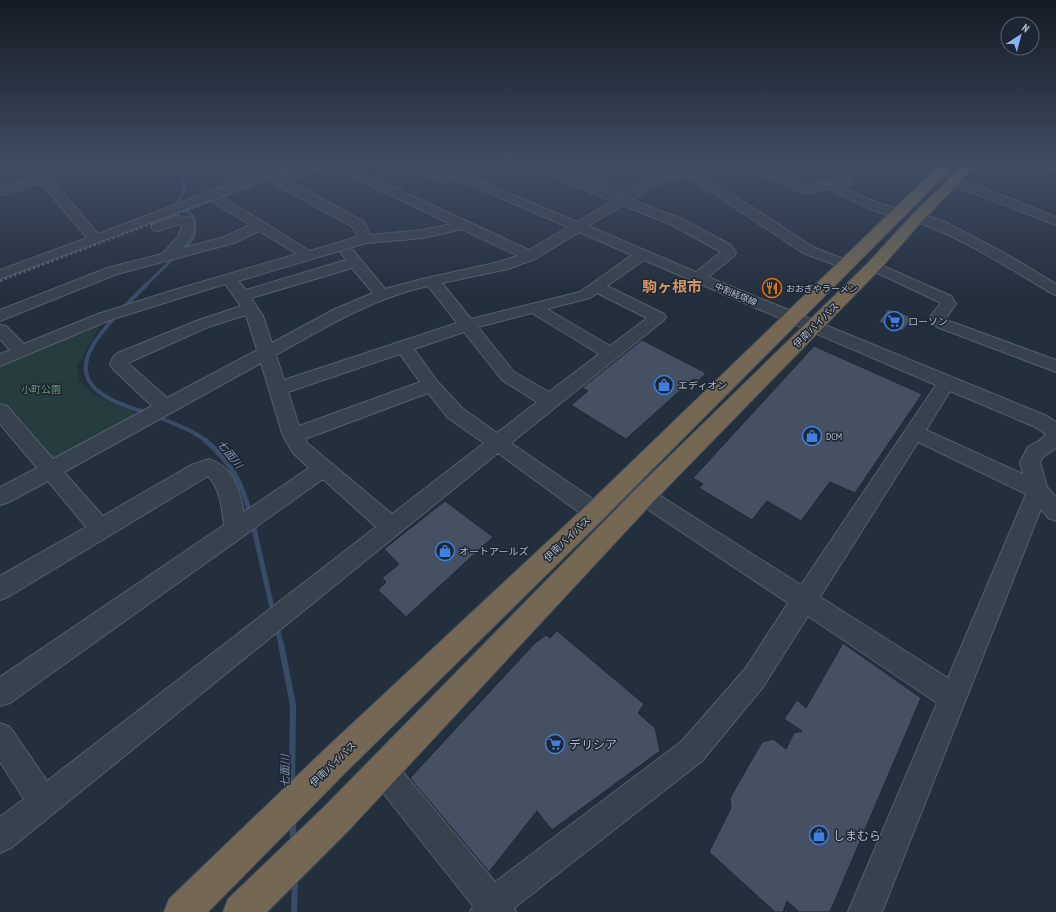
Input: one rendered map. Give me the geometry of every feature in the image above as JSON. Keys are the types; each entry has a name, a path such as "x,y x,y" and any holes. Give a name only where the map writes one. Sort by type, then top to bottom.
{"highway":[{"name":"伊南バイパス","path":"243,910 336,819 382,769 644,496 803,323 846,265 917,208"},
{"name":"伊南バイパス","path":"182,912 335,761 596,512 803,323 874,266 908,216"}],"street":[{"path":"69,208 95,239"},
{"path":"0,275 178,208"},
{"path":"229,208 310,256"},
{"path":"327,208 359,225 365,239"},
{"path":"426,208 530,256"},
{"name":"中割経塚線","path":"532,208 803,323 901,362 946,383 1048,417 1056,431"},
{"path":"0,497 341,312 382,295 432,281 503,266 530,256 611,208"},
{"path":"642,208 677,222 726,248 729,253 698,277"},
{"path":"743,208 808,250 846,265"},
{"path":"880,208 940,225 1002,257 1056,290"},
{"path":"1019,208 1056,221"},
{"path":"0,288 172,222 187,221 189,230 169,256"},
{"path":"0,360 109,315 365,239 423,234 463,225"},
{"path":"3,310 112,271 229,240 260,226"},
{"path":"343,246 382,295"},
{"path":"278,389 468,325 585,295 643,254"},
{"path":"162,408 119,365 119,361 124,357 202,324 246,302 356,262"},
{"path":"874,266 946,299 948,304 937,318 943,324 1056,366"},
{"path":"229,280 255,316 293,436 300,448 392,528"},
{"path":"432,281 508,376 550,401"},
{"path":"0,837 392,528 550,401 658,318 596,287"},
{"path":"534,308 611,354"},
{"path":"0,330 21,351"},
{"path":"404,347 431,385 455,414 596,512"},
{"path":"382,769 493,909 692,751 754,678 946,383"},
{"path":"293,436 431,385"},
{"path":"1,414 101,529"},
{"path":"914,433 1038,490"},
{"path":"1056,435 1046,446 1035,452 1030,462 1038,490 1056,512"},
{"path":"0,589 198,471 209,467 218,471 246,523"},
{"path":"0,693 324,468"},
{"path":"865,912 1038,490"},
{"path":"644,496 954,698"},
{"path":"0,737 44,802"}],"green space":[{"name":"小町公園","path":"103,320 77,366 79,381 94,395 137,413 56,458 52,458 0,402 0,363"}],"building":[{"path":"888,309 895,310 913,318 902,331 878,322"},
{"path":"642,340 706,373 698,381 693,379 626,439 571,405 588,391 582,388"},
{"name":"DCM","path":"814,346 922,394 855,493 830,482 801,521 767,501 752,520 699,488 703,484 693,478"},
{"path":"445,501 493,537 406,617 378,590 386,582 382,578 399,564 384,549"},
{"path":"557,631 644,704 638,713 655,728 660,751 552,830 537,811 489,872 410,778 535,643 546,635 550,638"},
{"path":"843,643 921,698 830,912 799,912 787,901 783,912 775,912 709,852 731,808 730,798 762,742 773,739 786,749 794,733 802,731 784,719 797,700 806,708"}],"waterway":[{"name":"七面川","path":"146,285 193,239 195,222 191,214 178,208"},
{"name":"七面川","path":"122,309 146,285"},
{"name":"七面川","path":"117,315 104,329 92,347 86,367 87,376 92,385 103,395 147,413"},
{"name":"七面川","path":"156,416 191,431 207,441"},
{"name":"七面川","path":"205,440 222,456 234,473 239,482 250,513"},
{"name":"七面川","path":"253,524 273,612"},
{"name":"七面川","path":"277,627 281,645"},
{"name":"七面川","path":"281,644 293,705 292,786"},
{"name":"七面川","path":"293,821 293,842"},
{"name":"七面川","path":"294,912 295,879"}],"railway":[{"path":"0,281 194,208"}],"place":[{"name":"おおぎやラーメン","path":"772,288"},
{"name":"ローソン","path":"894,321"},
{"name":"エディオン","path":"664,385"},
{"name":"DCM","path":"812,436"},
{"name":"オートアールズ","path":"445,551"},
{"name":"デリシア","path":"555,744"},
{"name":"しまむら","path":"819,835"}],"district":[{"name":"駒ヶ根市","path":"672,286"}]}
